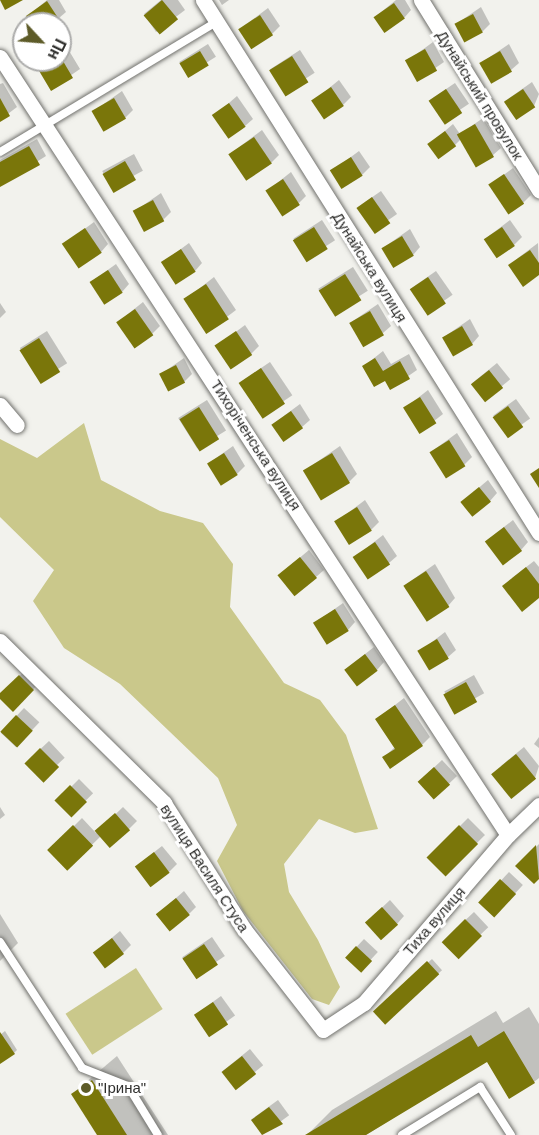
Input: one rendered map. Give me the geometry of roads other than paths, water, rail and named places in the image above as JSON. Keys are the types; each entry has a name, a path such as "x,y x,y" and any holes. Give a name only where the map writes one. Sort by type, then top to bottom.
{"street":[{"name":"Дунайська вулиця","path":"203,0 215,23 539,533"},
{"name":"Дунайський провулок","path":"421,0 539,190"},
{"name":"Тихоріченська вулиця","path":"0,57 508,835"},
{"path":"0,405 17,425"},
{"name":"вулиця Василя Стуса","path":"0,641 164,803 244,929 323,1030"},
{"name":"Тиха вулиця","path":"323,1030 364,1003 508,835 539,805"}],"lane":[{"path":"0,152 215,23"},
{"path":"0,942 81,1068 128,1086 158,1135"},
{"path":"402,1135 480,1087 511,1135"}],"place":[{"name":"\"Ірина\"","path":"86,1088"}]}
